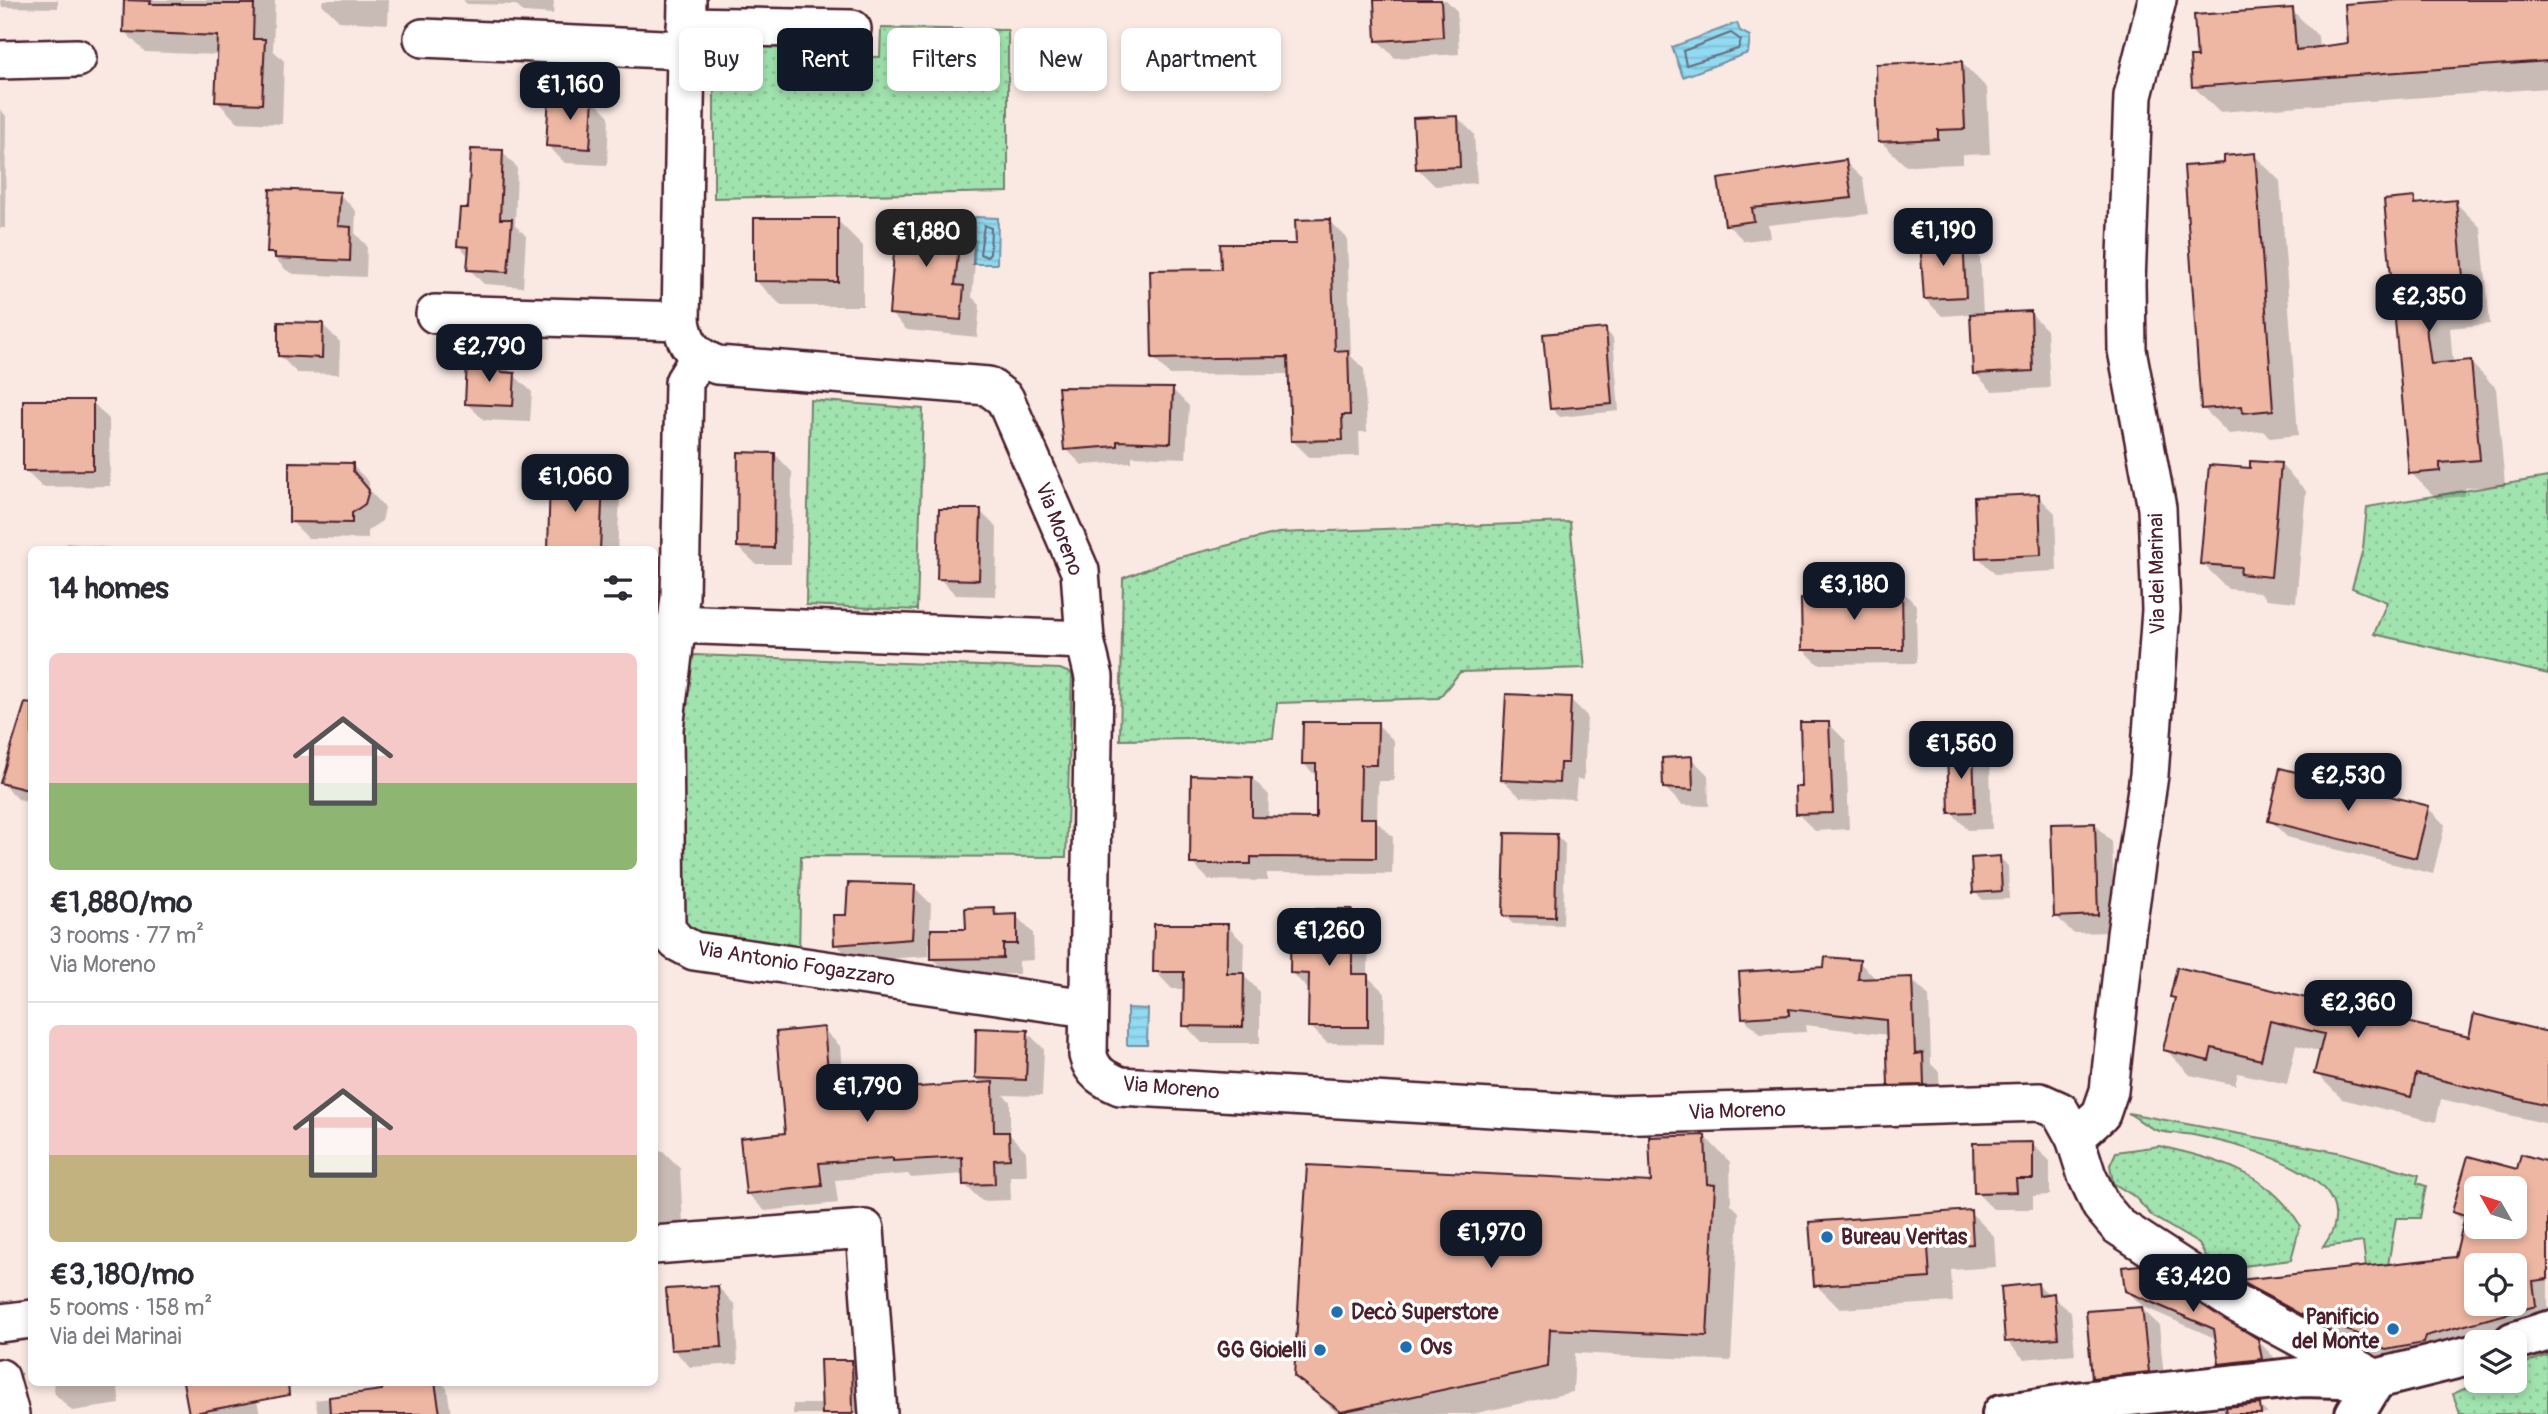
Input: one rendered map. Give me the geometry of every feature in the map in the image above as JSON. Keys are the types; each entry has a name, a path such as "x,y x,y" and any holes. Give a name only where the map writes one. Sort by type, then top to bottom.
{"main road":[{"path":"2527,1338 2548,1331"},
{"path":"2002,1414 2084,1401 2302,1377 2376,1379 2464,1357"},
{"path":"2355,1414 2376,1379"}],"street":[{"name":"Via dei Marinai","path":"2075,1139 2101,1114 2109,1091 2126,934 2148,775 2161,610 2157,508 2127,350 2126,283 2133,96 2157,0"},
{"path":"686,25 681,321 685,341 699,358"},
{"path":"423,38 686,25 810,28"},
{"path":"0,60 77,58"},
{"path":"435,314 681,321"},
{"name":"Via Moreno","path":"699,358 717,365 988,386 1005,399 1080,571 1085,640 1094,677 1087,1008 1090,1066 1101,1078 1120,1086 1611,1115 2040,1102 2060,1111 2075,1139 2087,1176 2101,1206 2118,1226 2236,1303 2376,1379"},
{"name":"Via Antonio Fogazzaro","path":"699,358 684,382 670,605 664,729 666,929 677,942 694,951 1087,1008"},
{"path":"670,605 1085,640"},
{"path":"658,1245 864,1228 878,1414"},
{"path":"0,1323 28,1320"},
{"path":"2301,1339 2302,1377"}],"green space":[{"path":"881,28 887,28 887,91 1000,91 1000,30 1008,30 1008,192 714,198 714,91 763,91 763,45 777,46 777,91 873,91 873,57 880,57"},
{"path":"810,400 923,409 917,610 806,605"},
{"path":"2548,477 2548,674 2374,634 2387,602 2352,588 2363,549 2367,507"},
{"path":"1570,522 1585,668 1460,672 1439,698 1277,703 1273,738 1120,740 1123,578 1176,558 1278,533"},
{"path":"695,655 1060,669 1072,674 1066,857 801,856 799,954 695,940 680,928 676,809 683,665"},
{"path":"2128,1113 2342,1153 2419,1175 2417,1183 2426,1186 2420,1218 2396,1218 2388,1265 2366,1267 2363,1242 2323,1247 2335,1222 2332,1201 2317,1183 2295,1168 2240,1147 2193,1135 2156,1130"},
{"path":"2159,1146 2220,1162 2256,1180 2272,1192 2300,1225 2291,1260 2219,1269 2218,1278 2199,1244 2152,1216 2135,1197 2113,1183 2110,1165 2116,1152"},
{"path":"2548,1355 2548,1414 2460,1414 2453,1394 2464,1389 2464,1393 2527,1393 2527,1363"}],"water":[{"path":"1737,23 1740,31 1750,36 1748,53 1683,77 1672,47"},
{"path":"975,217 998,218 997,264 973,264"},
{"path":"1127,1008 1148,1009 1147,1045 1127,1045"}],"building":[{"path":"124,0 151,1 150,4 254,4 253,39 265,39 262,104 215,102 218,36 123,32"},
{"path":"1374,0 1441,0 1443,37 1376,41"},
{"path":"2401,0 2548,0 2548,61 2192,87 2190,57 2197,57 2194,15 2293,8 2296,50 2348,43 2345,4"},
{"path":"1962,61 1965,129 1938,130 1938,139 1878,142 1876,64"},
{"path":"549,94 593,97 590,149 546,146"},
{"path":"1458,116 1460,167 1416,169 1413,118"},
{"path":"471,149 503,150 500,219 512,219 508,272 467,270 469,247 457,246 460,208 468,208"},
{"path":"2255,153 2273,410 2243,413 2242,406 2201,409 2184,166 2224,163 2224,156"},
{"path":"1846,160 1852,198 1752,208 1754,221 1725,225 1718,179"},
{"path":"270,189 340,192 338,226 351,227 350,261 275,258 275,253 267,253"},
{"path":"2415,197 2415,204 2456,200 2465,299 2425,303 2427,336 2431,364 2471,360 2480,460 2440,463 2440,471 2409,474 2384,200"},
{"path":"897,216 961,222 955,285 964,286 961,320 889,314"},
{"path":"754,218 838,218 838,282 754,281"},
{"path":"1330,219 1335,351 1348,350 1350,415 1342,415 1343,440 1291,441 1288,357 1152,359 1150,270 1221,269 1220,244 1296,244 1295,220"},
{"path":"1963,238 1966,297 1924,299 1920,240"},
{"path":"2031,311 2033,371 1973,374 1970,314"},
{"path":"278,322 323,323 322,358 278,356"},
{"path":"1606,328 1612,404 1550,409 1543,334"},
{"path":"467,360 502,361 501,372 515,373 513,406 465,404"},
{"path":"1058,387 1173,388 1171,443 1117,441 1117,446 1064,450"},
{"path":"23,400 93,400 93,470 23,471"},
{"path":"738,452 775,453 774,548 737,547"},
{"path":"2250,461 2281,463 2271,577 2240,574 2241,567 2200,564 2209,465 2250,468"},
{"path":"289,462 353,463 353,471 369,490 365,504 352,513 352,523 289,522"},
{"path":"550,478 603,480 600,546 548,546"},
{"path":"2039,494 2041,555 1976,558 1974,497"},
{"path":"939,509 981,509 979,580 937,579"},
{"path":"1902,589 1903,650 1802,650 1801,599 1862,597 1862,590"},
{"path":"1506,694 1571,697 1568,763 1560,763 1559,783 1501,780"},
{"path":"25,703 28,703 28,790 0,783"},
{"path":"1303,722 1378,722 1377,765 1361,765 1360,818 1376,818 1376,858 1251,857 1251,864 1190,864 1191,775 1252,777 1252,817 1316,818 1316,764 1302,764"},
{"path":"1800,722 1829,722 1833,813 1796,814 1795,787 1802,787"},
{"path":"1973,749 1975,812 1949,813 1947,750"},
{"path":"1692,756 1693,790 1663,788 1662,758"},
{"path":"2280,768 2429,806 2416,858 2268,821"},
{"path":"2095,823 2098,915 2054,917 2051,824"},
{"path":"1505,833 1557,834 1555,917 1503,916"},
{"path":"2000,856 2002,891 1973,893 1971,858"},
{"path":"848,883 915,885 912,939 834,945 833,915 846,915"},
{"path":"994,907 995,915 1017,914 1017,944 1003,944 1003,958 931,959 931,929 966,929 965,908"},
{"path":"1291,909 1352,909 1352,974 1368,974 1368,1027 1308,1027 1309,974 1290,973"},
{"path":"1154,924 1228,924 1227,973 1244,973 1243,1027 1183,1026 1184,972 1153,972"},
{"path":"1825,957 1860,960 1858,979 1912,977 1915,1054 1923,1053 1924,1085 1888,1086 1886,1020 1789,1009 1789,1015 1742,1018 1739,972 1824,967"},
{"path":"2177,967 2469,1037 2474,1014 2548,1032 2548,1106 2416,1074 2411,1097 2314,1074 2324,1034 2270,1021 2261,1060 2212,1048 2209,1061 2163,1050 2175,998 2170,997"},
{"path":"824,1027 830,1093 993,1082 994,1132 1009,1132 1010,1159 994,1160 995,1184 963,1185 962,1157 893,1161 893,1158 819,1163 822,1186 746,1194 740,1138 785,1133 776,1032"},
{"path":"976,1028 1028,1030 1026,1080 975,1078"},
{"path":"1705,1135 1707,1184 1715,1185 1707,1336 1550,1329 1548,1367 1341,1412 1294,1376 1307,1165 1651,1182 1649,1137"},
{"path":"2033,1142 2033,1179 2016,1179 2017,1192 1974,1193 1973,1143"},
{"path":"2521,1154 2548,1162 2548,1279 2533,1281 2536,1306 2527,1308 2527,1253 2464,1253 2464,1316 2499,1316 2425,1336 2423,1343 2386,1350 2359,1340 2358,1334 2300,1314 2239,1280 2455,1257 2464,1220 2464,1239 2527,1239 2527,1176 2464,1176 2464,1216 2452,1212 2468,1156 2517,1169"},
{"path":"1971,1210 1973,1244 1928,1247 1930,1278 1814,1286 1809,1222"},
{"path":"2140,1265 2258,1339 2262,1359 2219,1364 2214,1329 2125,1291 2122,1267"},
{"path":"2038,1283 2039,1295 2054,1293 2058,1338 2005,1342 2001,1287"},
{"path":"718,1286 722,1347 671,1350 666,1289"},
{"path":"2142,1307 2149,1372 2092,1378 2086,1311"},
{"path":"820,1360 852,1360 853,1414 822,1414"},
{"path":"184,1386 288,1386 289,1395 189,1414"},
{"path":"382,1386 436,1386 440,1414 330,1414 329,1397 382,1390"},
{"path":"2260,1404 2261,1414 2226,1414 2225,1407"}],"place":[{"name":"Bureau Veritas","path":"1827,1237"},
{"name":"Decò Superstore","path":"1337,1312"},
{"name":"Panificio del Monte","path":"2393,1329"},
{"name":"Ovs","path":"1406,1347"},
{"name":"GG Gioielli","path":"1320,1350"}]}
